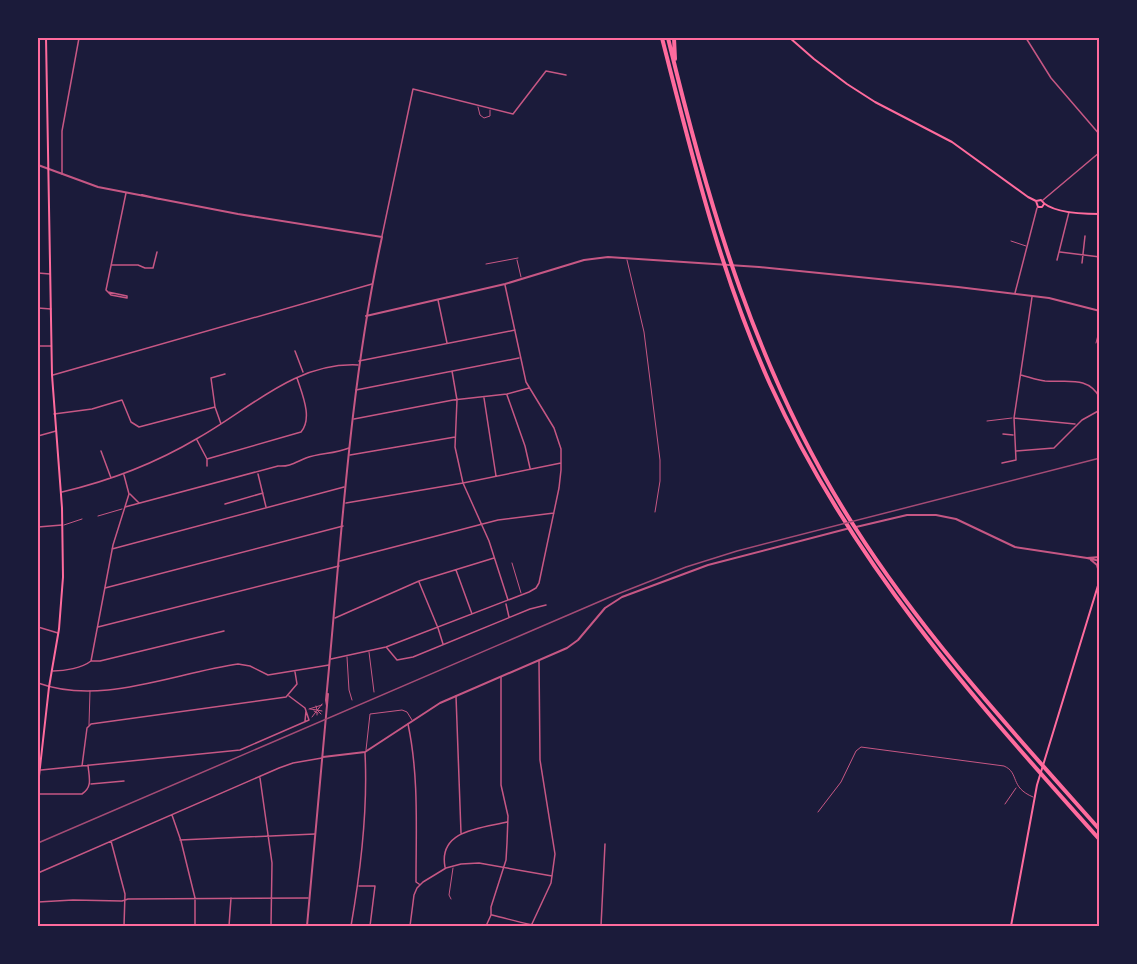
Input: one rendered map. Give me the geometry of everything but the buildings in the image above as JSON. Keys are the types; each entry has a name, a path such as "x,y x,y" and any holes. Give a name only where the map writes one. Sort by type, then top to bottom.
{"highway":[{"path":"662,38 699,183 724,267 757,354 802,449 867,558 921,633 1007,736 1100,840"},
{"path":"668,38 708,191 742,298 777,384 813,456 852,524 901,595 959,669 1100,830"},
{"path":"674,38 674,62"}],"main road":[{"path":"38,785 63,577 63,525 52,375 46,38"},
{"path":"790,38 853,88 952,142 1036,201 1069,212 1100,214"},
{"path":"1036,201 1038,207 1042,207 1043,202"},
{"path":"1011,927 1037,785 1100,578"}],"street":[{"path":"61,174 62,131 79,38"},
{"path":"1026,38 1052,78 1100,135"},
{"path":"307,927 358,361 413,89 513,114 546,70 566,75"},
{"path":"478,105 480,115 484,118 490,116 489,108"},
{"path":"1043,202 1100,152"},
{"path":"38,165 98,187 382,237"},
{"path":"126,192 108,291 128,296 129,292"},
{"path":"1015,294 1038,207"},
{"path":"1057,260 1069,212"},
{"path":"1082,263 1085,236"},
{"path":"1011,241 1027,246"},
{"path":"1059,251 1100,257"},
{"path":"111,265 138,265 153,268 157,252"},
{"path":"486,264 518,258 521,280"},
{"path":"366,316 521,280 584,260 603,258 741,265 999,292 1049,298 1100,311"},
{"path":"626,258 642,319 660,460 661,476 655,512"},
{"path":"1098,273 1100,264"},
{"path":"38,273 51,274"},
{"path":"52,375 372,284"},
{"path":"331,660 386,647 438,628 534,590 539,583 554,513 561,450 557,434 529,388 520,358 505,284"},
{"path":"1002,463 1016,460 1014,418 1032,297"},
{"path":"437,300 447,343"},
{"path":"38,308 52,309"},
{"path":"1096,343 1100,327"},
{"path":"358,361 516,330"},
{"path":"38,346 52,346"},
{"path":"295,351 303,373"},
{"path":"356,390 520,358"},
{"path":"61,492 111,479 197,439 303,373 338,365 358,365"},
{"path":"452,371 457,400 456,454 463,483 495,557 507,601 509,618"},
{"path":"206,378 225,374"},
{"path":"1021,375 1046,381 1071,381 1087,384 1100,398"},
{"path":"207,459 301,432 305,426 306,416 296,376"},
{"path":"211,378 215,407 221,424"},
{"path":"353,419 457,400 507,394 529,388"},
{"path":"507,394 531,469"},
{"path":"483,397 496,476"},
{"path":"54,414 92,409 122,400 131,422 138,427 215,407"},
{"path":"1016,451 1054,448 1076,424 1100,410"},
{"path":"987,421 1014,418 1076,424"},
{"path":"38,436 56,431"},
{"path":"1003,434 1014,435"},
{"path":"349,455 456,436"},
{"path":"197,439 207,459 207,466"},
{"path":"98,516 278,466 291,466 306,459 350,448"},
{"path":"101,451 111,479"},
{"path":"345,503 463,483 561,463"},
{"path":"258,473 267,508"},
{"path":"123,474 129,494 140,504"},
{"path":"112,549 346,487"},
{"path":"225,504 263,493"},
{"path":"92,661 112,549 129,494"},
{"path":"340,561 481,524 522,515 554,513"},
{"path":"38,873 293,763 365,752 436,705 574,643 602,611 622,597 708,565 907,515 936,515 956,519 1015,547 1087,558 1097,565 1100,578"},
{"path":"38,527 63,525 82,519"},
{"path":"105,588 343,526"},
{"path":"334,618 419,581 495,557"},
{"path":"1087,558 1100,557"},
{"path":"1091,560 1100,557"},
{"path":"512,563 522,595"},
{"path":"98,627 339,566"},
{"path":"455,570 472,615"},
{"path":"419,581 443,644"},
{"path":"386,647 394,659 413,657 538,606 546,605"},
{"path":"38,627 58,633"},
{"path":"52,670 89,664 92,661 100,662 224,631"},
{"path":"369,652 374,692"},
{"path":"346,657 352,700"},
{"path":"531,925 547,895 553,876 555,845 543,786 540,752 541,677 539,660"},
{"path":"38,683 49,687 90,692 238,664 273,675 330,665"},
{"path":"289,696 297,684 295,671"},
{"path":"486,927 504,868 508,821 501,785 501,676"},
{"path":"82,766 90,692"},
{"path":"88,725 289,696 307,710 318,712"},
{"path":"456,696 461,833"},
{"path":"316,706 318,712"},
{"path":"307,710 321,706 318,712"},
{"path":"39,770 240,750 304,723 309,718 307,710"},
{"path":"351,927 358,886 365,805 365,752 370,714 405,711 412,720"},
{"path":"407,723 417,802 416,882 420,885"},
{"path":"818,812 841,782 856,751 861,747 1004,766 1009,768 1017,786 1034,797"},
{"path":"38,794 78,795 85,792 90,784 88,765"},
{"path":"260,777 272,863 271,927"},
{"path":"90,784 124,781"},
{"path":"1005,804 1017,786"},
{"path":"171,814 195,898 195,927"},
{"path":"446,868 446,850 452,840 461,833 508,821"},
{"path":"180,840 316,834"},
{"path":"111,840 122,876 126,900 124,927"},
{"path":"602,927 605,844"},
{"path":"410,927 414,895 420,885 446,868 479,864 553,876"},
{"path":"451,899 449,895 453,866"},
{"path":"358,886 375,886 370,927"},
{"path":"229,927 231,898"},
{"path":"38,902 310,898"},
{"path":"491,915 546,927"}],"railway":[{"path":"38,843 610,597 686,567 737,551 1100,458"}]}
